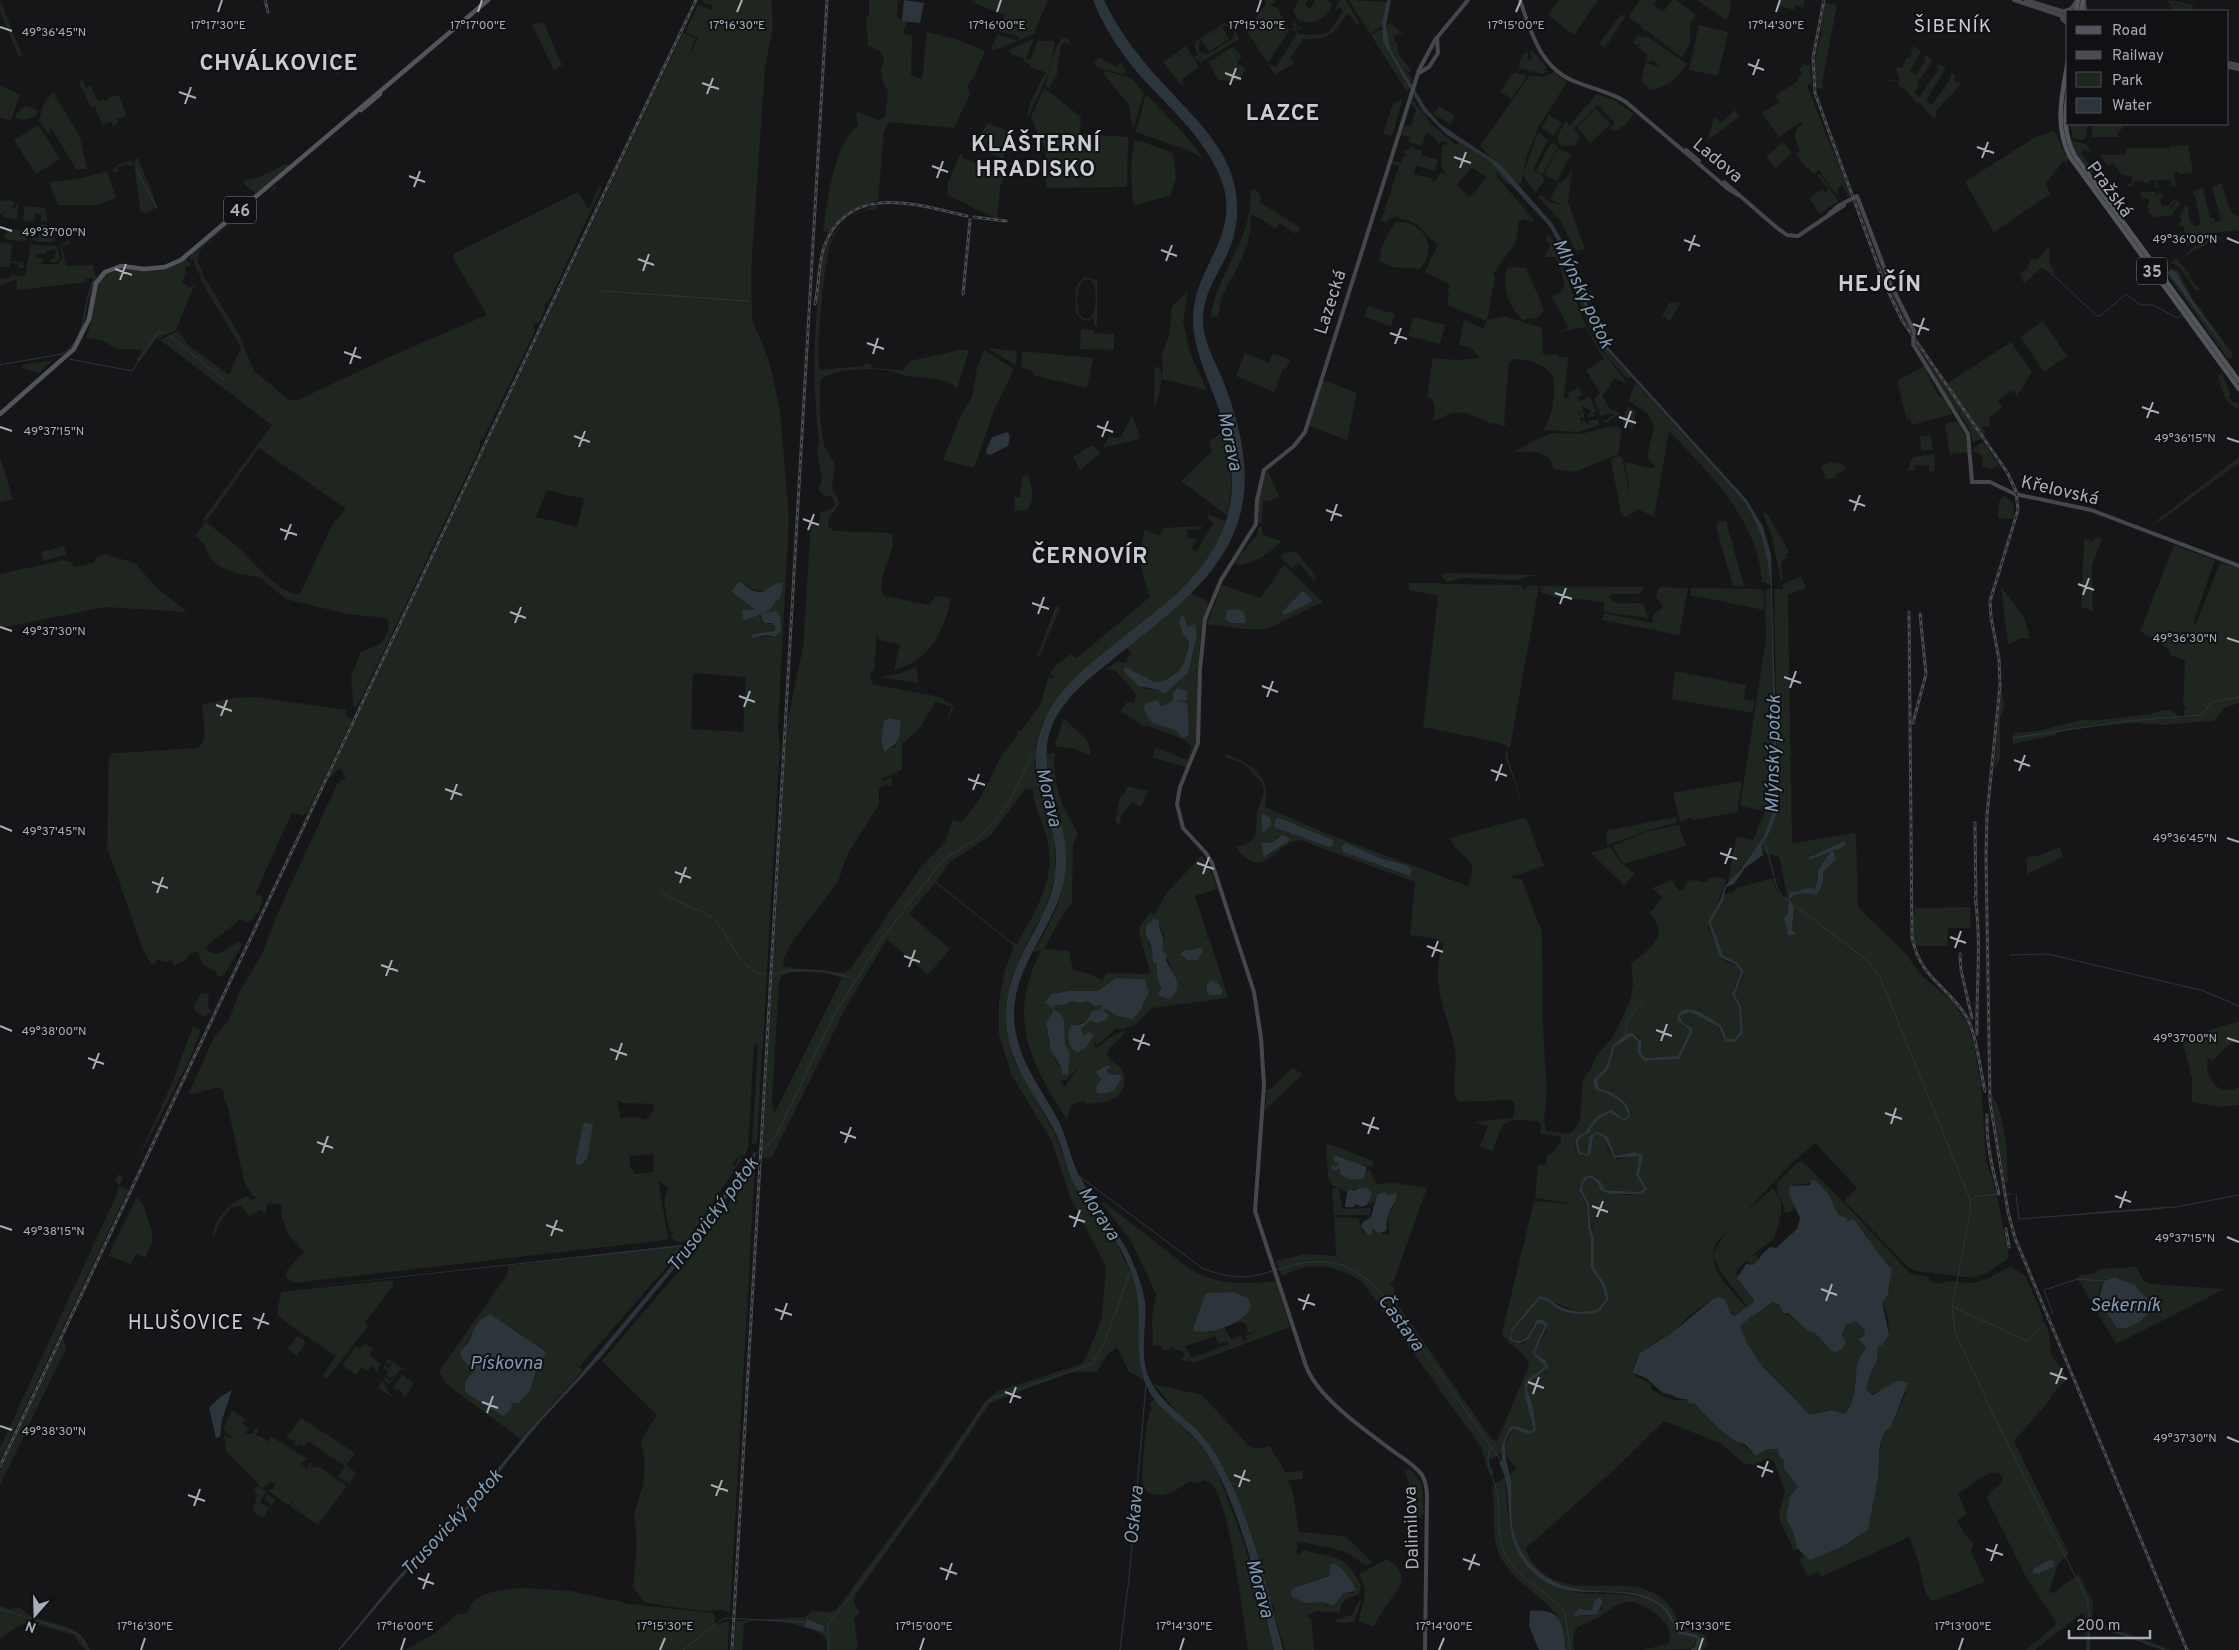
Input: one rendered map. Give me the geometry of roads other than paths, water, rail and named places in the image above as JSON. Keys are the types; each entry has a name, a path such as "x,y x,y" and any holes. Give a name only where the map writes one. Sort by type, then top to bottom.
{"main road":[{"name":"46","path":"0,414 72,352 89,318 96,283 106,271 121,266 148,269 178,262 488,0"},
{"path":"1435,46 1438,53 1429,67 1423,67 1435,46 1437,38 1468,0"},
{"path":"1520,0 1539,51 1561,74 1576,82 1622,99 1679,146"},
{"path":"2014,0 2066,17"},
{"path":"2026,0 2066,12"},
{"path":"2066,10 2071,9 2078,0"},
{"path":"2037,8 2066,22"},
{"path":"2062,11 2066,10"},
{"name":"Lazecká","path":"1273,1266 1255,1211 1264,1085 1255,999 1212,863 1206,853 1183,828 1177,804 1180,787 1198,743 1200,670 1208,611 1224,574 1251,534 1257,520 1257,500 1264,472 1297,444 1306,430 1413,85 1423,67"},
{"name":"Pražská","path":"2066,75 2060,117 2067,152 2239,389"},
{"name":"Pražská","path":"2066,125 2066,130 2076,158 2239,381"},
{"name":"Ladova","path":"1679,146 1738,195"},
{"name":"Ladova","path":"1679,146 1755,209 1762,217 1791,236 1800,235 1857,196 1890,283 1914,331 1913,346 1968,434 1972,482"},
{"name":"Křelovská","path":"1972,482 1992,483 2013,494 2073,505 2113,517 2239,566"},
{"name":"Dalimilova","path":"1273,1266 1310,1375 1345,1412 1415,1467 1424,1479 1427,1497 1426,1650"}],"water":[{"path":"904,0 924,3 920,23 902,21"},
{"name":"Morava","path":"1093,0 1104,0 1117,25 1133,48 1212,139 1220,150 1231,173 1237,208 1235,230 1228,252 1207,295 1203,324 1209,348 1234,411 1242,445 1245,481 1240,515 1232,538 1220,559 1205,578 1170,613 1080,687 1069,698 1052,725 1047,745 1047,765 1065,846 1066,867 1063,887 1056,906 1021,977 1016,996 1015,1031 1029,1070 1061,1126 1077,1172 1122,1241 1136,1269 1145,1303 1144,1360 1149,1378 1161,1397 1196,1429 1211,1447 1225,1470 1236,1495 1263,1572 1283,1650 1274,1650 1247,1548 1230,1498 1219,1475 1200,1444 1158,1404 1146,1385 1140,1363 1137,1295 1131,1272 1117,1242 1076,1187 1056,1134 1020,1071 1014,1057 1007,1028 1007,1003 1012,981 1019,961 1047,905 1053,885 1056,862 1052,827 1037,777 1036,761 1040,731 1046,717 1063,690 1106,651 1167,602 1193,576 1214,548 1227,516 1232,477 1226,431 1200,358 1193,330 1196,297 1223,231 1226,214 1225,195 1219,174 1195,135 1127,60 1108,31"},
{"name":"Mlýnský potok","path":"1387,0 1391,0 1386,26 1390,49 1426,108 1440,124 1501,165 1552,223 1576,265 1588,305 1608,347 1747,500 1763,527 1771,555 1778,808 1772,828 1761,847 1763,855 1745,868 1734,884 1726,887 1723,901 1711,922 1723,955 1736,962 1744,971 1735,995 1741,1006 1743,1033 1735,1042 1725,1042 1719,1027 1690,1012 1680,1016 1683,1023 1692,1028 1692,1033 1679,1059 1644,1061 1638,1053 1638,1042 1632,1036 1615,1047 1608,1069 1597,1080 1599,1089 1615,1094 1628,1106 1630,1117 1624,1121 1611,1113 1600,1118 1589,1133 1578,1141 1580,1152 1587,1154 1590,1136 1597,1131 1608,1137 1615,1156 1634,1152 1641,1154 1643,1157 1639,1175 1647,1189 1643,1194 1609,1194 1600,1190 1599,1185 1593,1179 1588,1178 1584,1182 1582,1189 1589,1204 1591,1229 1594,1237 1594,1267 1605,1284 1609,1299 1599,1312 1573,1314 1558,1309 1540,1299 1514,1329 1511,1336 1513,1340 1521,1341 1527,1337 1537,1320 1541,1319 1548,1324 1535,1353 1545,1360 1548,1366 1531,1381 1527,1388 1534,1411 1536,1431 1529,1434 1513,1429 1508,1435 1505,1448 1511,1482 1513,1528 1524,1556 1544,1576 1570,1587 1584,1590 1639,1594 1654,1599 1667,1610 1681,1631 1698,1635 1701,1639 1696,1650 1690,1650 1695,1647 1697,1638 1679,1634 1663,1609 1643,1597 1626,1594 1571,1591 1553,1586 1536,1575 1521,1558 1515,1547 1510,1522 1507,1485 1499,1463 1502,1460 1501,1447 1510,1427 1516,1426 1530,1431 1533,1429 1525,1386 1528,1379 1545,1366 1532,1353 1545,1325 1538,1323 1529,1339 1518,1344 1509,1339 1512,1328 1539,1296 1565,1309 1579,1311 1598,1309 1606,1299 1602,1285 1591,1268 1591,1238 1588,1229 1587,1205 1579,1190 1584,1177 1591,1175 1600,1181 1605,1190 1638,1192 1644,1189 1636,1175 1639,1156 1614,1158 1605,1139 1597,1134 1593,1137 1591,1154 1588,1156 1579,1154 1575,1143 1577,1138 1586,1132 1590,1124 1600,1115 1612,1110 1623,1119 1628,1116 1627,1111 1620,1102 1612,1096 1597,1091 1594,1086 1594,1079 1606,1067 1613,1045 1628,1033 1632,1033 1641,1041 1641,1053 1645,1058 1678,1056 1689,1029 1678,1021 1677,1016 1681,1011 1687,1009 1699,1012 1721,1025 1727,1039 1734,1039 1740,1032 1739,1007 1732,995 1741,972 1735,964 1720,957 1708,922 1725,886 1740,870 1764,836 1775,806 1771,588 1768,564 1759,531 1750,510 1743,500 1606,349 1585,306 1573,266 1549,226 1489,160 1447,135 1423,111 1383,42 1382,22"},
{"path":"2170,270 2176,272 2188,294 2231,356 2168,273"},
{"path":"1008,432 1010,437 1008,446 990,455 987,454 986,451 992,437"},
{"path":"739,582 758,592 781,583 783,587 780,599 776,601 770,610 746,620 743,619 742,610 755,610 731,591"},
{"path":"1303,591 1312,600 1311,602 1285,615 1282,612"},
{"path":"1236,609 1244,612 1246,620 1244,623 1231,623 1225,619 1227,610"},
{"path":"776,611 780,616 781,631 775,637 767,635 751,638 753,634 774,631 776,627 772,623 764,623 761,614"},
{"path":"1183,614 1188,627 1195,624 1197,636 1188,673 1165,694 1158,690 1139,686 1124,672 1126,667 1155,682 1166,680 1178,672 1185,661 1189,642 1182,632 1179,621"},
{"path":"1177,688 1188,691 1186,701 1175,700 1187,703 1189,734 1184,738 1175,730 1152,722 1144,708 1146,703 1158,700 1161,707 1173,701 1173,694"},
{"path":"890,718 901,721 899,737 897,742 885,752 883,749 882,732 884,720"},
{"path":"1263,814 1270,818 1271,825 1263,833 1261,815"},
{"path":"1277,817 1333,840 1333,846 1329,847 1276,828 1274,825"},
{"path":"1282,835 1290,839 1289,841 1264,857 1261,843 1273,842"},
{"path":"1844,841 1846,844 1840,849 1833,850 1836,859 1823,872 1823,883 1817,895 1799,894 1789,899 1794,907 1792,930 1796,934 1788,936 1784,918 1788,913 1789,893 1810,888 1815,889 1818,870 1830,852 1809,860 1808,858"},
{"path":"1346,843 1380,858 1406,865 1412,871 1409,876 1343,852 1341,847"},
{"path":"1153,918 1159,921 1163,936 1162,949 1167,956 1166,960 1176,979 1177,989 1170,999 1158,996 1161,988 1157,976 1157,964 1153,963 1152,949 1146,934 1146,925 1152,922"},
{"path":"1201,947 1203,951 1197,960 1187,960 1180,954 1186,950"},
{"path":"1116,978 1145,979 1149,994 1144,1000 1142,1008 1133,1019 1117,1016 1106,1009 1103,1010 1109,1015 1106,1020 1096,1023 1091,1020 1081,1029 1084,1036 1089,1032 1094,1035 1087,1047 1077,1053 1069,1040 1071,1025 1078,1025 1084,1022 1089,1018 1092,1011 1101,1010 1102,1005 1094,1006 1088,1001 1081,1003 1072,1001 1065,1005 1055,1005 1054,1009 1045,1003 1051,994 1069,991 1098,991"},
{"path":"1210,980 1219,984 1223,990 1221,995 1207,993 1207,985"},
{"path":"1054,1010 1060,1013 1064,1020 1065,1044 1070,1055 1068,1074 1066,1075 1062,1073 1061,1067 1051,1051 1046,1023"},
{"path":"1108,1065 1111,1067 1107,1070 1109,1074 1121,1075 1122,1078 1113,1091 1097,1093 1096,1088 1101,1079 1095,1072"},
{"path":"584,1122 593,1125 587,1159 580,1165 575,1163"},
{"path":"755,1152 755,1157 693,1246 601,1357 540,1422 474,1503 415,1562 340,1650 338,1650 396,1579 471,1502 524,1436 579,1376 688,1246 282,1290 690,1244 750,1156"},
{"path":"1335,1155 1367,1167 1363,1179 1349,1179 1340,1174 1340,1169 1333,1171 1332,1165 1336,1167 1339,1164 1333,1160"},
{"path":"1815,1180 1829,1195 1838,1214 1847,1218 1848,1221 1853,1219 1892,1269 1888,1294 1883,1301 1889,1335 1882,1345 1878,1346 1877,1360 1866,1390 1873,1395 1898,1380 1908,1383 1891,1427 1885,1431 1880,1444 1878,1479 1868,1530 1843,1546 1810,1560 1797,1548 1793,1531 1786,1518 1790,1496 1798,1487 1784,1468 1784,1460 1779,1456 1778,1449 1768,1449 1755,1456 1746,1445 1735,1441 1720,1430 1694,1403 1690,1404 1686,1399 1663,1393 1646,1378 1633,1373 1633,1370 1640,1353 1673,1332 1713,1299 1720,1297 1725,1300 1731,1314 1735,1316 1754,1302 1737,1278 1746,1264 1753,1265 1766,1251 1771,1247 1776,1248 1797,1229 1800,1218 1789,1194 1790,1186 1810,1185 1811,1181","holes":["1772,1302 1779,1304 1783,1313 1788,1313 1808,1331 1816,1334 1834,1353 1843,1349 1846,1342 1842,1335 1846,1325 1856,1321 1865,1330 1864,1336 1858,1339 1866,1348 1857,1365 1854,1397 1848,1410 1843,1414 1832,1410 1811,1414 1805,1411 1762,1366 1747,1343 1740,1326 1752,1315"]},
{"path":"1366,1188 1372,1193 1367,1205 1361,1207 1357,1204 1353,1207 1345,1207 1347,1192 1351,1189 1354,1191"},
{"path":"1385,1192 1389,1196 1396,1192 1395,1201 1387,1217 1386,1231 1379,1233 1372,1228 1372,1234 1369,1235 1361,1227 1362,1223 1371,1217 1377,1195"},
{"name":"Sekerník","path":"2115,1277 2134,1285 2151,1303 2148,1313 2144,1318 2128,1327 2117,1328 2098,1300 2104,1281"},
{"path":"1233,1292 1248,1298 1251,1306 1242,1318 1218,1329 1201,1332 1194,1331 1193,1328 1206,1293"},
{"name":"Pískovna","path":"490,1314 546,1352 538,1366 530,1391 518,1403 512,1403 511,1409 503,1416 465,1392 465,1382 475,1369 463,1361 460,1352 469,1341 477,1324"},
{"path":"232,1390 222,1420 220,1437 216,1438 209,1408 220,1397"},
{"path":"2050,1560 2054,1561 2055,1566 2038,1574 2033,1573 2033,1569"},
{"path":"1333,1563 1347,1575 1356,1591 1344,1593 1333,1606 1322,1602 1307,1603 1292,1597 1291,1591 1294,1588 1329,1576 1330,1565"},
{"path":"1600,1597 1603,1602 1597,1614 1576,1616 1574,1614 1579,1609 1592,1610 1595,1600"},
{"path":"1530,1611 1549,1612 1558,1619 1563,1632 1566,1650 1539,1650 1529,1626"},
{"path":"807,1619 824,1626 823,1632 804,1627"}],"waterway":[{"path":"136,169 157,208"},
{"path":"2039,262 2097,316 2100,316 2126,294 2140,305 2153,305 2177,318 2181,315"},
{"path":"5,364 62,354 71,347 81,328 91,285 96,276"},
{"path":"602,291 748,301"},
{"path":"69,359 132,371 158,332 167,333"},
{"path":"170,336 224,380"},
{"path":"2013,738 2128,721 2201,715 2212,702 2239,697"},
{"name":"Trusovický potok","path":"755,1154 768,1145 777,1134 834,1015 883,937 944,859 975,840 990,827 1010,801 1031,756 1036,753"},
{"path":"1765,842 1777,888 1781,895 1868,961 1880,977 1969,1197 1971,1208 1952,1307 1955,1332 2003,1435 2088,1601 2088,1607"},
{"path":"660,892 713,918"},
{"path":"715,919 742,961 757,972 766,974"},
{"path":"2010,955 2048,954 2204,991 2239,1006"},
{"path":"774,974 793,970 814,970 836,973 855,980"},
{"path":"1625,1036 1630,1016 1644,1001"},
{"name":"Častava","path":"1079,1176 1202,1268 1237,1277 1253,1276 1272,1271"},
{"path":"1974,1197 1998,1194"},
{"path":"2016,1194 2019,1219 2176,1207 2239,1195"},
{"name":"Častava","path":"1276,1270 1312,1262 1340,1264 1353,1270 1378,1289 1391,1303 1501,1461"},
{"path":"829,1650 828,1624 850,1597 942,1471 985,1405 993,1398 1092,1364 1105,1341 1130,1272"},
{"path":"2053,1314 2044,1290 2078,1279 2104,1281"},
{"path":"1953,1307 2027,1341 2045,1322"},
{"name":"Oskava","path":"1120,1650 1129,1578 1146,1385"},
{"name":"Častava","path":"1491,1448 1488,1459 1496,1486 1500,1536 1505,1554 1520,1573 1557,1603 1565,1612 1570,1650"},
{"path":"0,1609 76,1633 82,1638 88,1650"},
{"path":"2088,1650 2089,1611"},
{"path":"683,1650 724,1618 804,1622"},
{"path":"2089,1622 2165,1650"}],"tram line":[{"path":"2018,0 2066,15"},
{"path":"2229,66 2239,68"}],"railway":[{"path":"265,0 268,12"},
{"path":"0,1466 696,0"},
{"path":"732,1650 827,0"},
{"path":"1824,0 1813,58 1815,93 1885,285 1903,322 2007,472 2016,491 2018,510 1990,601 1999,659 2000,685 1987,815 1986,856 1990,1101 2008,1212 2015,1238 2187,1650"},
{"path":"815,304 824,247 835,226 850,213 867,205 886,203 927,207 967,216"},
{"path":"974,217 1006,221"},
{"path":"963,294 970,220"},
{"path":"1909,612 1912,937 1921,963 1935,981 1959,1005 1970,1024 1976,1042 1985,1091"},
{"path":"1913,723 1926,674 1920,614"},
{"path":"1975,823 1976,904"},
{"path":"1975,897 1978,949 1977,1034"},
{"path":"1960,954 1961,970 1972,1018"},
{"path":"1987,1115 1990,1155 1999,1194"},
{"path":"2006,1229 2009,1247"}],"district":[{"name":"ŠIBENÍK","path":"1953,25"},
{"name":"CHVÁLKOVICE","path":"279,62"},
{"name":"LAZCE","path":"1283,112"},
{"name":"KLÁŠTERNÍ HRADISKO","path":"1036,156"},
{"name":"HEJČÍN","path":"1880,283"},
{"name":"ČERNOVÍR","path":"1090,555"},
{"name":"HLUŠOVICE","path":"186,1322"}]}
